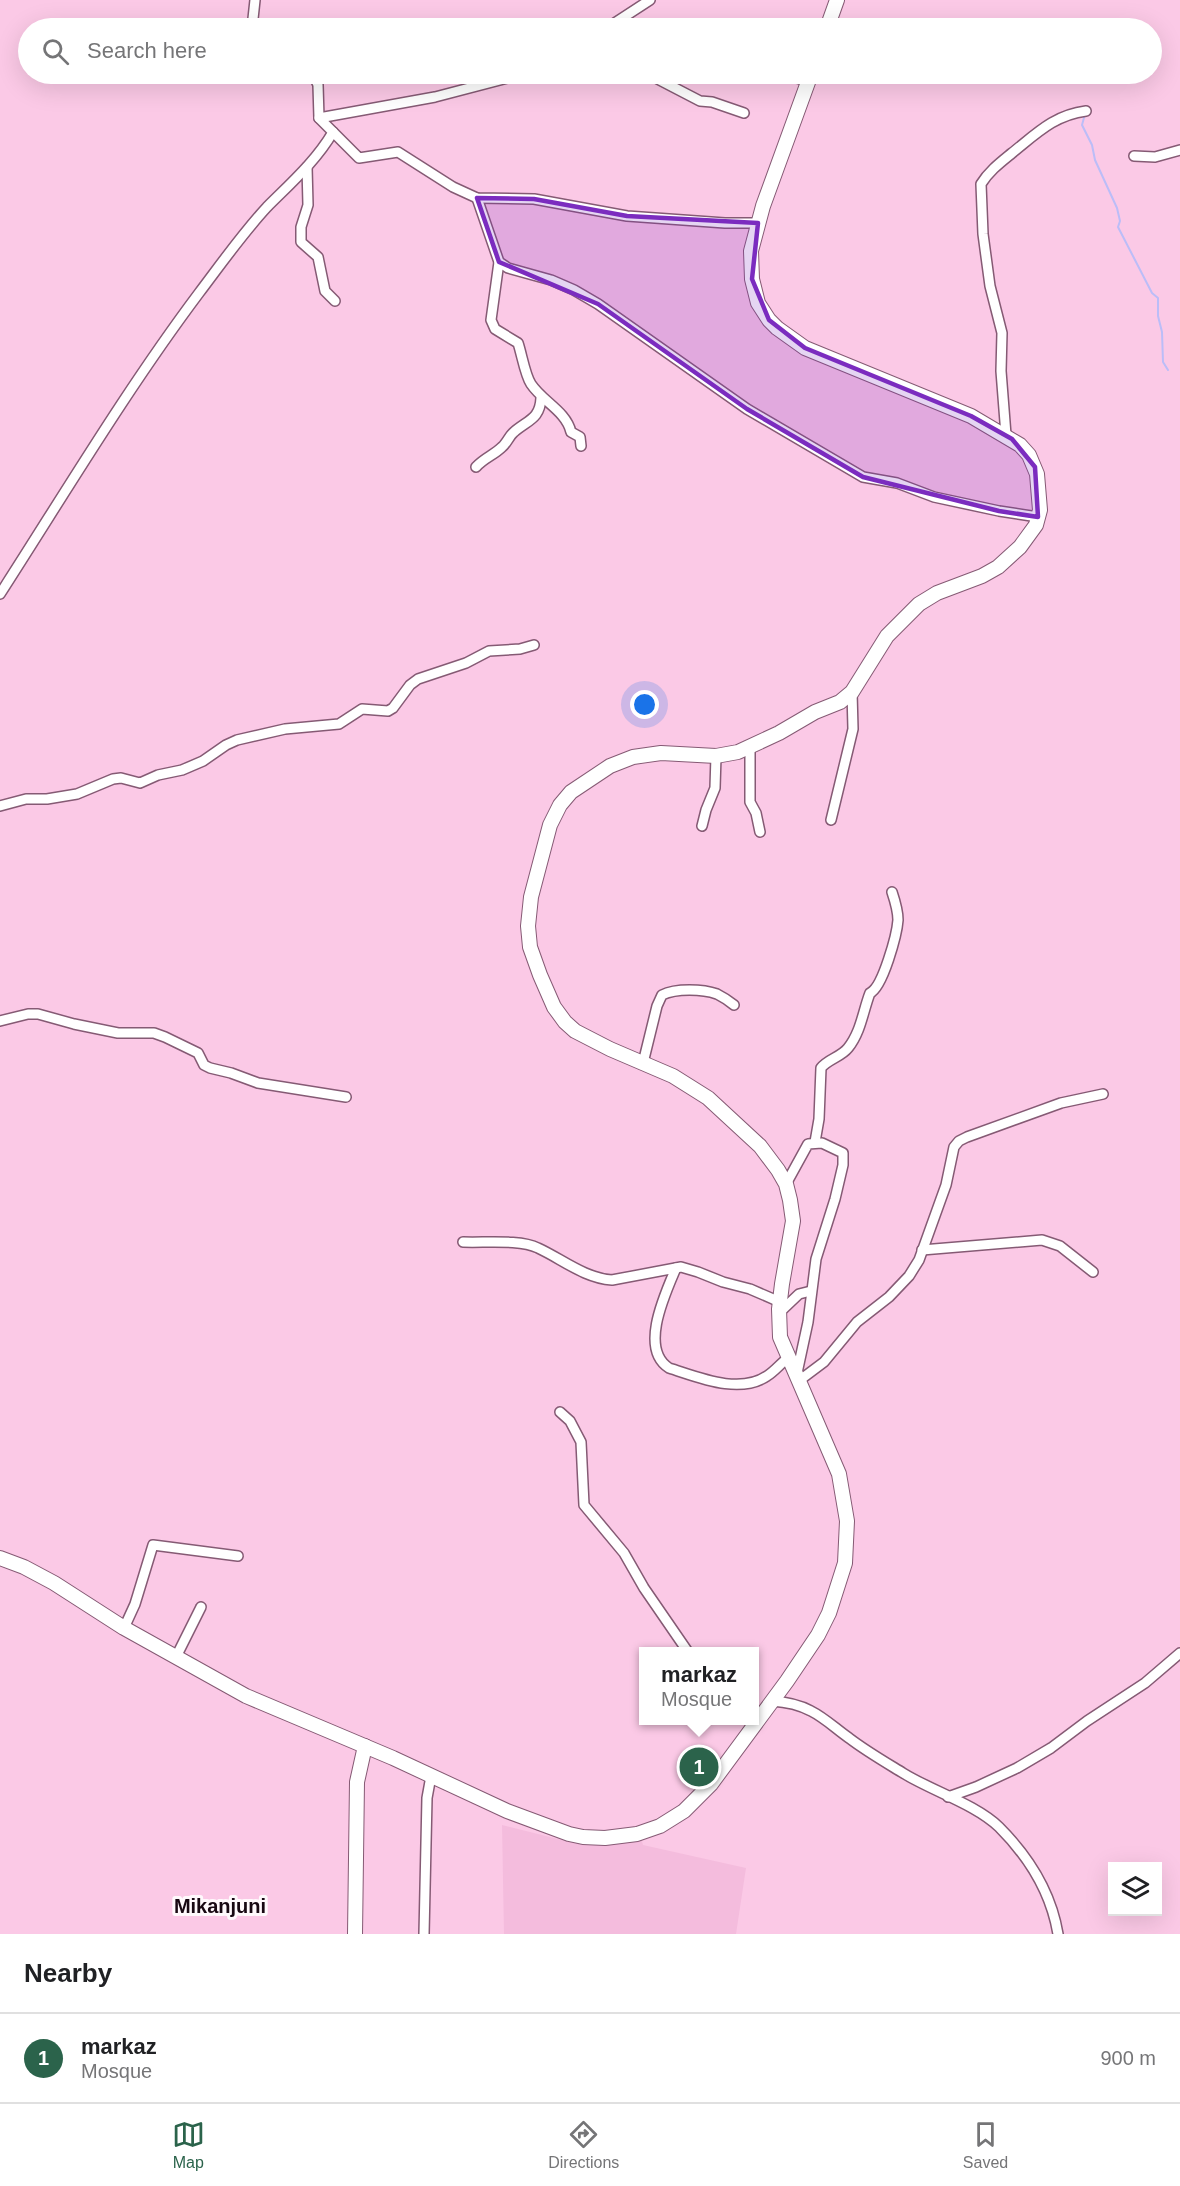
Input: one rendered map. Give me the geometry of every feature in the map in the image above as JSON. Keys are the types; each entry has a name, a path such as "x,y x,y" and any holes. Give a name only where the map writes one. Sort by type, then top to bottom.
{"main road":[{"path":"831,18 837,0"},
{"path":"759,1715 772,1701 818,1635 829,1613 845,1563 847,1521 839,1474 780,1337 780,1307 792,1227 792,1212 786,1184 760,1146 708,1098 673,1076 575,1031 560,1016 537,965 528,936 528,917 533,887 554,814 565,798 583,783 621,760 640,755 681,753 716,756 738,752 815,712 840,702 852,692 888,636 919,604 937,592 982,576 998,567 1029,537 1038,517 1040,496 1035,467 1025,450 1006,435 971,416 805,348 777,328 762,310 753,288 751,251 758,223 808,84"},
{"path":"0,1558 24,1567 54,1583 124,1628 238,1692 365,1746 507,1811 569,1834 597,1838 623,1836 660,1826 684,1811 705,1792 749,1725"},
{"path":"355,1934 357,1782 365,1746"}],"street":[{"path":"253,18 255,0"},
{"path":"622,18 650,0"},
{"path":"318,84 319,118 359,158 398,152 453,187 477,198 534,199 627,216 758,223"},
{"path":"319,118 435,97 485,84"},
{"path":"667,84 700,101 712,102 744,113"},
{"path":"1006,435 1001,371 1002,333 990,286 983,234 981,184 999,163 1045,126 1062,116 1086,111"},
{"path":"0,594 130,391 187,310 266,208 307,167 333,132"},
{"path":"1134,156 1155,157 1180,150"},
{"path":"307,167 308,205 301,227 301,242 318,257 325,291 335,301"},
{"path":"477,198 499,262 491,320 495,329 518,343 529,382 541,398 568,423 571,432 580,437 582,446"},
{"path":"499,262 508,268 551,280 598,304 747,409 863,477 897,483 934,497 1038,517"},
{"path":"476,467 503,447 512,433 527,424 540,410 541,398"},
{"path":"0,806 26,799 47,799 77,794 113,779 121,778 140,783 204,761 237,740 285,729 339,724 362,709 388,711 393,708 413,682 466,663 489,651 520,649 534,645"},
{"path":"831,820 853,729 852,692"},
{"path":"750,747 750,802 756,813 760,832"},
{"path":"702,826 705,810 715,788 716,756"},
{"path":"815,1142 819,1119 821,1068 849,1047 864,1017 870,993 876,991 886,970 898,922 898,912 892,892"},
{"path":"643,1063 657,1006 662,995 669,992 709,992 719,995 734,1005"},
{"path":"0,1021 28,1014 38,1014 118,1033 154,1033 198,1053 204,1065 210,1068 258,1083 346,1097"},
{"path":"798,1377 824,1362 857,1322 889,1297 915,1267 948,1179 953,1151 957,1143 967,1137 1061,1103 1103,1094"},
{"path":"786,1184 806,1146 815,1142 840,1150 843,1155 844,1161 816,1259 798,1377"},
{"path":"922,1251 1042,1240 1060,1246 1093,1272"},
{"path":"463,1242 507,1243 538,1247 569,1266 602,1280 676,1268 689,1269 750,1289 780,1307 798,1294 811,1291"},
{"path":"676,1268 657,1321 656,1351 663,1364 716,1383 732,1384 760,1380 789,1357"},
{"path":"560,1412 570,1421 581,1442 584,1505 624,1553 644,1588 685,1647"},
{"path":"124,1628 135,1604 153,1545 238,1556"},
{"path":"176,1657 201,1607"},
{"path":"948,1797 976,1787 1051,1748 1145,1683 1180,1653"},
{"path":"772,1701 791,1702 813,1712 885,1762 926,1787 972,1809 993,1823 1022,1853 1047,1896 1058,1934"},
{"path":"424,1934 427,1798 431,1776"}],"highlighted area":[{"path":"477,198 534,199 627,216 758,223 752,279 769,320 805,348 971,416 1012,439 1035,467 1038,517 999,511 863,477 747,409 598,304 499,262"}],"shaded area":[{"path":"502,1825 582,1845 619,1844 641,1838 643,1845 746,1868 736,1934 504,1934"}],"waterway":[{"path":"1085,114 1082,125 1117,208 1120,221 1118,227 1152,293 1158,298 1163,362 1168,370"}],"place":[{"name":"markaz","path":"699,1767"}],"district":[{"name":"Mikanjuni","path":"220,1906"}]}
